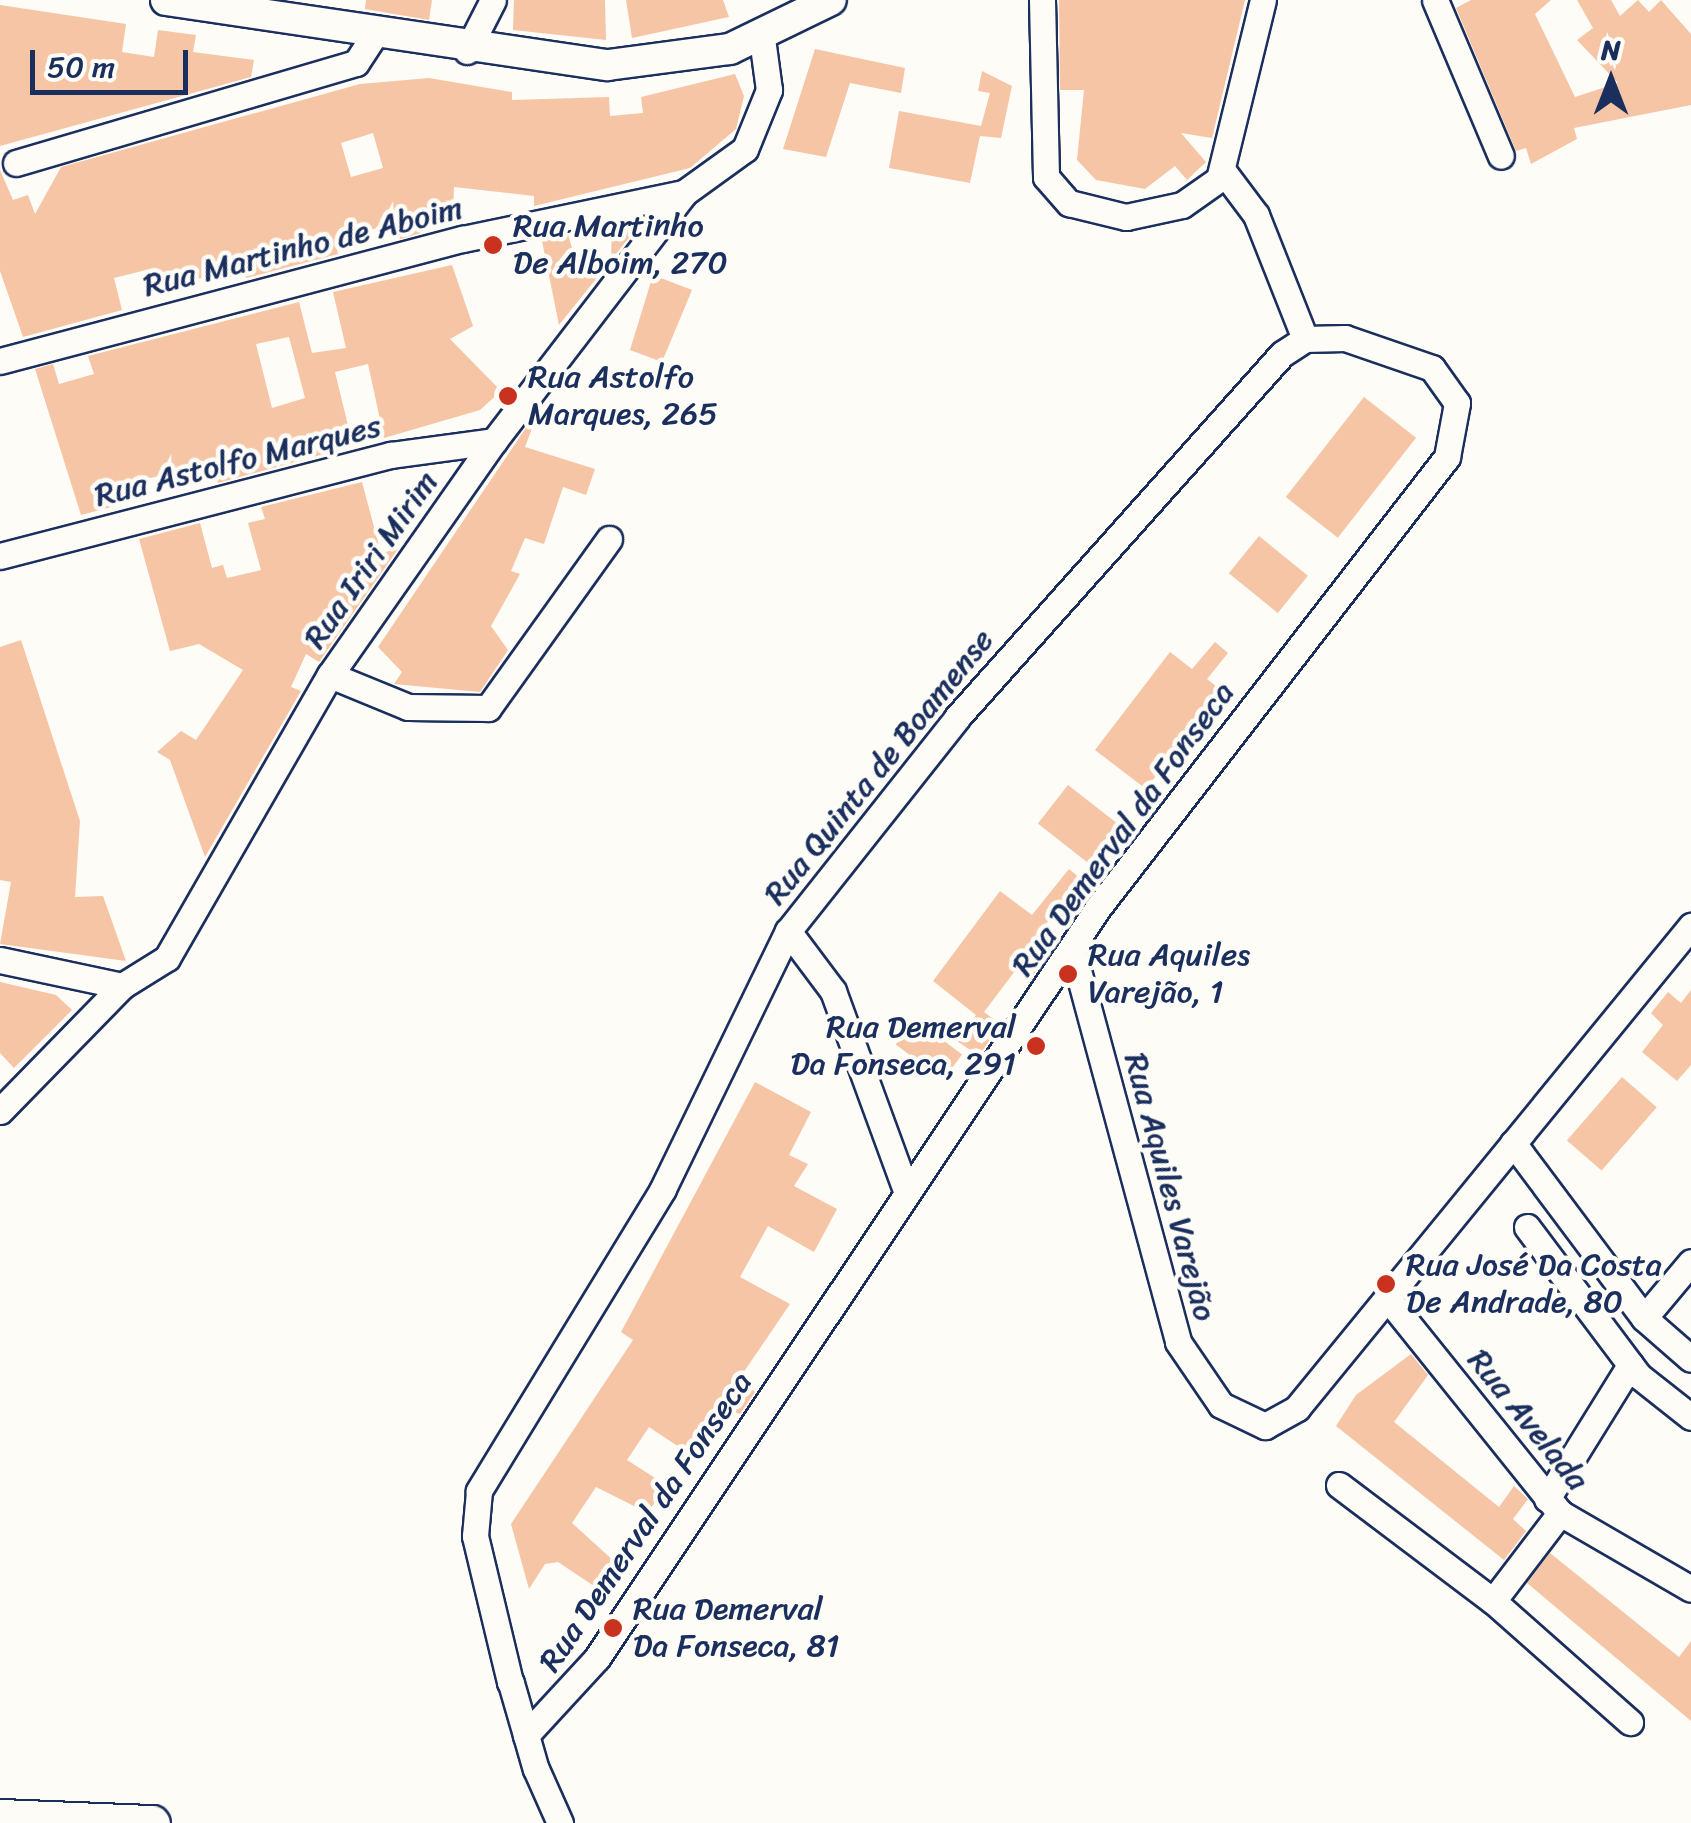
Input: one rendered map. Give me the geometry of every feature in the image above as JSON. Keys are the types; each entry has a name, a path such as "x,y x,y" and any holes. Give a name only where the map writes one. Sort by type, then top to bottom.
{"highway":[{"path":"0,1817 152,1823"}],"main road":[{"path":"166,0 467,51 647,64 762,38 831,0"}],"street":[{"path":"467,51 493,0"},
{"path":"1042,0 1040,158 1054,191 1102,214 1150,216 1202,193 1223,171 1263,0"},
{"path":"1435,0 1502,156"},
{"path":"16,163 340,68 374,35"},
{"name":"Rua Iriri Mirim","path":"0,1110 122,986 168,958 193,924 330,675 494,441 684,193 745,149 762,123 762,38"},
{"path":"1223,171 1256,215 1305,339"},
{"name":"Rua Martinho de Aboim","path":"0,361 463,239 684,193"},
{"name":"Rua Demerval da Fonseca","path":"526,1735 597,1658 906,1190 1072,948 1454,442 1457,403 1432,368 1345,338 1305,339"},
{"name":"Rua Quinta de Boamense","path":"526,1735 476,1508 663,1189 788,931 1038,624 1246,390 1305,339"},
{"name":"Rua Astolfo Marques","path":"0,556 391,455 494,441"},
{"path":"330,675 408,707 488,708 609,539"},
{"path":"1388,1299 1691,926"},
{"path":"788,931 834,991 906,1190"},
{"name":"Rua Aquiles Varejão","path":"1072,948 1178,1342 1204,1388 1243,1422 1265,1426 1297,1408 1388,1299"},
{"path":"0,960 122,986"},
{"path":"1513,1143 1644,1318 1691,1359"},
{"path":"1527,1227 1630,1365 1691,1417"},
{"path":"1644,1318 1691,1262"},
{"name":"Rua Avelada","path":"1388,1299 1554,1506 1691,1588"},
{"path":"1493,1601 1554,1506 1630,1365"},
{"path":"1339,1485 1493,1601 1630,1722"},
{"path":"526,1735 550,1818"}],"building":[{"path":"366,0 432,0 429,20 365,9"},
{"path":"514,0 605,0 606,40 513,30"},
{"path":"626,0 723,0 729,17 632,38"},
{"path":"1059,0 1245,0 1212,138 1181,133 1206,162 1187,180 1175,166 1145,189 1096,180 1077,160 1084,90 1060,90"},
{"path":"1471,0 1551,0 1535,14 1575,97 1618,83 1577,40 1593,28 1577,0 1611,0 1620,16 1638,0 1649,12 1661,0 1691,34 1691,105 1574,128 1577,139 1531,164 1526,148 1516,151 1456,8"},
{"path":"0,5 126,24 122,52 154,57 158,30 196,35 193,52 254,60 251,77 0,146"},
{"path":"815,49 905,68 901,93 850,83 826,157 783,149"},
{"path":"982,71 1012,86 1001,138 980,136 970,183 889,168 899,111 981,126 990,93 978,91"},
{"path":"735,74 744,96 736,129 690,168 534,206 534,196 454,187 453,212 418,221 421,233 400,239 397,223 335,239 338,254 246,278 244,267 167,287 151,288 146,270 114,278 122,310 23,337 0,271 0,170 13,200 28,195 35,214 61,167 360,84 429,78 512,92 512,100 609,97 610,116 643,113 641,97","holes":["373,133 383,168 351,177 341,143"]},
{"path":"635,220 640,224 559,325 542,241 568,235 582,279 611,259 612,225"},
{"path":"452,265 473,326 450,339 501,391 480,410 384,438 368,364 335,372 353,446 218,483 214,465 145,479 149,497 81,515 35,369 53,364 59,384 94,374 88,356 299,302 312,353 346,348 333,292","holes":["289,337 305,398 272,408 256,344"]},
{"path":"653,275 692,290 662,362 630,350"},
{"path":"1364,397 1416,438 1338,538 1286,497"},
{"path":"540,407 525,447 595,469 586,495 563,487 544,544 525,538 511,571 520,574 491,626 508,650 480,692 394,684 402,672 378,647"},
{"path":"362,482 381,553 398,549 319,662 306,654 291,687 301,691 205,857 170,760 157,752 181,731 196,740 243,670 199,644 170,651 139,539 200,523 212,568 223,565 227,578 261,570 248,523 265,519 261,507"},
{"path":"1259,536 1308,576 1278,613 1229,573"},
{"path":"21,640 80,821 75,897 103,896 126,961 0,944 11,882 0,880 0,647"},
{"path":"1215,642 1228,653 1207,679 1221,690 1146,789 1095,750 1170,652 1192,669"},
{"path":"1068,785 1118,824 1087,862 1038,824"},
{"path":"1069,869 1080,878 1030,946 1045,957 1032,977 1018,967 984,1012 1000,1024 979,1056 957,1041 976,1015 933,981 1000,891 1032,915"},
{"path":"0,982 56,995 72,1010 14,1068 0,1053"},
{"path":"1691,990 1691,1065 1677,1081 1642,1052 1663,1025 1651,1013 1668,992 1681,1003"},
{"path":"915,1019 962,1055 943,1080 896,1045"},
{"path":"1622,1077 1657,1107 1602,1171 1567,1140"},
{"path":"755,1082 811,1112 789,1155 808,1164 794,1186 837,1209 814,1252 768,1226 740,1277 790,1304 739,1379 755,1392 740,1414 719,1406 688,1453 649,1427 627,1460 666,1485 648,1513 596,1487 572,1523 615,1562 597,1588 558,1562 545,1564 529,1589 511,1524 633,1340 621,1332"},
{"path":"1411,1354 1428,1375 1394,1422 1499,1507 1514,1486 1528,1499 1513,1519 1526,1531 1504,1560 1336,1426 1356,1395"},
{"path":"1550,1553 1679,1657 1691,1641 1691,1721 1527,1583"}],"place":[{"name":"Rua Martinho De Alboim, 270","path":"493,245"},
{"name":"Rua Astolfo Marques, 265","path":"508,396"},
{"name":"Rua Aquiles Varejão, 1","path":"1068,974"},
{"name":"Rua Demerval Da Fonseca, 291","path":"1036,1046"},
{"name":"Rua José Da Costa De Andrade, 80","path":"1386,1284"},
{"name":"Rua Demerval Da Fonseca, 81","path":"613,1628"}]}
